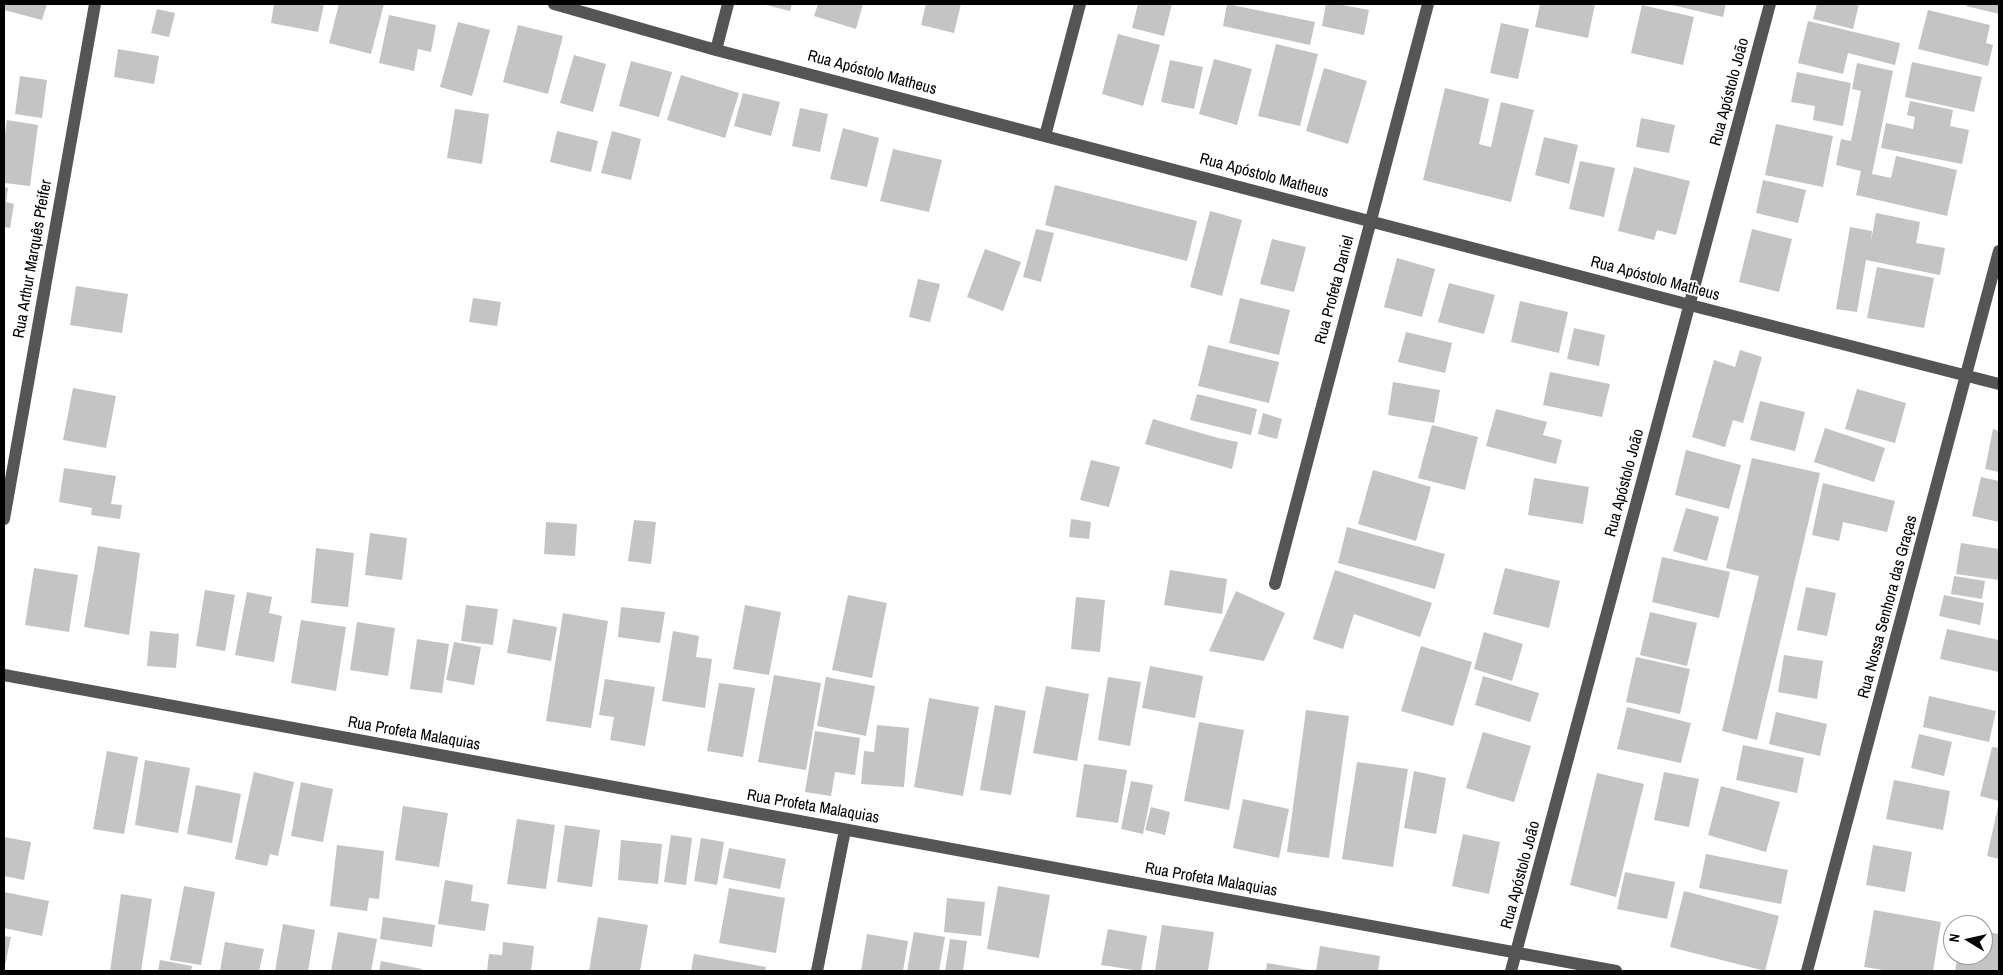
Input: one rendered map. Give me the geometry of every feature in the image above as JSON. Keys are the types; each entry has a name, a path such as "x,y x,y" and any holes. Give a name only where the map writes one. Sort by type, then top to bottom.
{"street":[{"name":"Rua Arthur Marquês Pfeifer","path":"4,519 95,4"},
{"name":"Rua Apóstolo Matheus","path":"554,4 716,50 1999,384"},
{"path":"716,50 728,4"},
{"path":"1045,136 1080,4"},
{"name":"Rua Profeta Daniel","path":"1274,584 1428,4"},
{"name":"Rua Apóstolo João","path":"1512,971 1770,4"},
{"name":"Rua Nossa Senhora das Graças","path":"1807,971 1999,251"},
{"name":"Rua Profeta Malaquias","path":"4,675 1616,971"},
{"path":"817,971 845,830"}],"building":[{"path":"4,4 47,4 42,20 4,10"},
{"path":"274,4 324,4 318,32 271,23"},
{"path":"339,4 384,4 371,54 329,43"},
{"path":"762,4 792,4 790,11"},
{"path":"818,4 863,4 856,29 814,16"},
{"path":"926,4 961,4 954,33 921,25"},
{"path":"1138,4 1172,4 1164,36 1132,28"},
{"path":"1227,4 1315,22 1310,45 1223,26"},
{"path":"1326,4 1337,4 1369,10 1364,35 1322,26"},
{"path":"1540,4 1595,4 1588,38 1535,27"},
{"path":"1668,4 1726,4 1723,17"},
{"path":"1817,4 1859,4 1853,29 1813,19"},
{"path":"1967,4 1999,4 1999,14 1966,6"},
{"path":"1642,5 1694,17 1683,65 1631,53"},
{"path":"157,9 175,13 169,37 151,33"},
{"path":"1928,10 1990,25 1986,43 1993,45 1988,66 1918,49"},
{"path":"389,15 436,25 431,52 418,49 414,71 379,63"},
{"path":"1808,21 1900,43 1895,65 1848,53 1843,74 1798,63"},
{"path":"458,22 490,30 472,96 440,87"},
{"path":"1501,23 1529,29 1518,79 1490,73"},
{"path":"518,25 563,36 548,94 503,82"},
{"path":"1118,34 1160,45 1143,106 1102,94"},
{"path":"1276,44 1318,54 1300,126 1258,116"},
{"path":"118,49 159,56 154,84 114,77"},
{"path":"574,55 606,64 593,112 560,103"},
{"path":"1214,59 1252,69 1237,125 1199,114"},
{"path":"1170,60 1203,67 1194,109 1161,102"},
{"path":"631,61 672,72 659,117 619,106"},
{"path":"1912,62 1982,77 1974,112 1905,97"},
{"path":"1857,63 1893,71 1872,174 1891,178 1896,156 1957,170 1947,216 1856,195 1861,171 1836,165 1841,139 1851,141 1861,91 1852,89"},
{"path":"1324,68 1367,81 1348,144 1306,131"},
{"path":"1797,72 1851,83 1843,126 1813,120 1815,106 1791,102"},
{"path":"681,75 739,93 725,138 667,120"},
{"path":"20,76 47,80 42,118 15,114"},
{"path":"1445,88 1489,99 1479,144 1491,147 1501,102 1534,110 1511,202 1423,180"},
{"path":"743,93 780,102 771,136 734,126"},
{"path":"1910,101 1953,110 1950,126 1969,130 1962,164 1881,148 1886,123 1913,129 1915,117 1907,115"},
{"path":"800,108 828,114 820,152 792,146"},
{"path":"455,109 489,114 482,164 447,158"},
{"path":"1641,118 1675,125 1669,153 1636,147"},
{"path":"7,120 38,125 30,186 4,183 4,140"},
{"path":"1776,124 1833,136 1823,187 1765,175"},
{"path":"843,128 879,138 867,187 830,179"},
{"path":"557,131 598,141 591,172 550,162"},
{"path":"612,131 641,139 631,180 601,173"},
{"path":"1544,137 1578,145 1569,184 1535,175"},
{"path":"893,149 942,160 929,212 880,201"},
{"path":"1580,161 1615,168 1604,217 1569,209"},
{"path":"1634,167 1690,181 1676,235 1657,230 1654,240 1618,231"},
{"path":"1763,180 1806,190 1798,223 1756,213"},
{"path":"1055,185 1197,221 1187,261 1045,225"},
{"path":"4,187 8,188 6,202 14,204 10,228 4,227"},
{"path":"1210,211 1242,220 1222,296 1190,287"},
{"path":"1876,213 1920,222 1916,243 1945,248 1940,275 1866,260 1857,312 1836,309 1850,227 1872,231 1871,241"},
{"path":"1036,229 1054,233 1041,282 1023,277"},
{"path":"1752,229 1792,239 1779,292 1739,282"},
{"path":"1272,239 1306,247 1294,292 1260,284"},
{"path":"985,249 1021,262 1003,311 967,297"},
{"path":"1397,258 1435,269 1422,317 1384,307"},
{"path":"1877,267 1934,278 1924,328 1867,318"},
{"path":"918,279 940,284 930,322 909,317"},
{"path":"1449,283 1495,295 1484,334 1438,322"},
{"path":"76,286 128,294 122,333 70,325"},
{"path":"473,298 501,302 497,326 469,322"},
{"path":"1240,298 1290,310 1279,355 1229,343"},
{"path":"1520,301 1568,312 1559,353 1511,342"},
{"path":"1574,328 1605,335 1599,366 1567,359"},
{"path":"1406,332 1452,343 1445,373 1398,362"},
{"path":"1208,345 1279,362 1269,403 1198,386"},
{"path":"1740,350 1762,357 1743,423 1733,420 1725,447 1692,437 1714,360 1735,367"},
{"path":"1550,372 1610,384 1602,417 1543,405"},
{"path":"1393,382 1440,390 1434,423 1388,415"},
{"path":"73,388 116,396 106,448 63,440"},
{"path":"1857,389 1906,403 1895,443 1845,429"},
{"path":"1197,394 1257,409 1251,435 1190,420"},
{"path":"1760,401 1805,412 1795,451 1750,440"},
{"path":"1496,409 1547,422 1543,435 1562,440 1556,464 1486,446"},
{"path":"1263,413 1282,419 1277,439 1258,434"},
{"path":"1153,419 1238,442 1232,469 1145,444"},
{"path":"1432,425 1478,437 1465,490 1418,478"},
{"path":"1825,428 1885,448 1874,482 1814,462"},
{"path":"1993,429 1999,431 1999,472 1985,469"},
{"path":"1686,450 1741,465 1729,509 1675,495"},
{"path":"1752,458 1820,473 1757,740 1722,731 1759,576 1726,568"},
{"path":"1091,460 1120,467 1109,507 1080,500"},
{"path":"64,468 116,476 111,504 122,505 120,519 91,515 92,508 59,502"},
{"path":"1373,470 1431,487 1416,541 1358,524"},
{"path":"1981,477 1999,481 1999,522 1972,516"},
{"path":"1534,478 1589,487 1583,524 1528,515"},
{"path":"1823,483 1895,501 1887,532 1843,522 1839,541 1812,535"},
{"path":"1686,508 1719,517 1707,561 1673,551"},
{"path":"1071,519 1091,522 1089,539 1069,537"},
{"path":"634,520 656,522 651,564 628,561"},
{"path":"546,522 577,524 575,556 544,554"},
{"path":"1347,527 1445,554 1435,589 1338,563"},
{"path":"370,533 407,538 402,580 365,575"},
{"path":"1961,543 1999,549 1999,580 1956,574"},
{"path":"98,546 140,553 129,635 84,627"},
{"path":"316,548 354,553 348,607 311,603"},
{"path":"1662,557 1730,572 1719,618 1652,602"},
{"path":"34,568 78,575 69,632 25,625"},
{"path":"1505,568 1560,581 1549,628 1493,614"},
{"path":"1170,570 1227,579 1222,614 1164,605"},
{"path":"1335,570 1432,603 1420,637 1354,614 1343,649 1313,639"},
{"path":"1954,576 1985,581 1982,599 1951,594"},
{"path":"1806,587 1836,593 1827,636 1797,630"},
{"path":"205,590 235,595 225,651 196,646"},
{"path":"1236,591 1285,613 1264,661 1209,651"},
{"path":"247,592 272,597 269,613 282,616 274,662 235,655"},
{"path":"848,595 887,603 872,678 832,670"},
{"path":"1944,595 1984,603 1980,625 1939,616"},
{"path":"1076,597 1105,600 1100,652 1071,649"},
{"path":"466,605 498,609 493,645 461,641"},
{"path":"745,605 781,612 769,675 733,669"},
{"path":"621,607 665,612 660,643 618,637"},
{"path":"1650,612 1697,623 1687,666 1640,655"},
{"path":"563,613 608,621 591,728 546,721"},
{"path":"513,619 557,627 551,661 507,653"},
{"path":"301,620 346,627 336,691 291,683"},
{"path":"357,622 395,628 388,676 350,670"},
{"path":"1947,629 1999,640 1999,672 1940,659"},
{"path":"150,631 179,634 176,668 147,666"},
{"path":"673,631 699,636 696,657 712,659 705,708 662,701"},
{"path":"1484,632 1523,644 1512,681 1474,669"},
{"path":"417,639 449,644 442,693 410,689"},
{"path":"454,642 481,647 474,685 446,680"},
{"path":"1421,646 1472,662 1453,726 1401,711"},
{"path":"1784,655 1823,661 1817,699 1778,692"},
{"path":"1636,657 1690,669 1680,714 1626,702"},
{"path":"1150,666 1203,676 1195,718 1142,708"},
{"path":"774,675 821,683 806,770 758,762"},
{"path":"1483,676 1539,693 1530,722 1475,705"},
{"path":"826,677 875,686 866,736 817,726"},
{"path":"1108,677 1141,682 1130,746 1098,740"},
{"path":"605,679 655,687 645,746 610,740 614,717 599,715"},
{"path":"719,683 755,688 743,757 707,751"},
{"path":"1046,686 1089,694 1077,761 1033,753"},
{"path":"1929,696 1996,711 1989,742 1923,727"},
{"path":"929,698 979,707 963,796 914,787"},
{"path":"995,705 1026,711 1011,795 980,790"},
{"path":"1627,707 1691,723 1681,763 1617,749"},
{"path":"1306,710 1349,716 1329,858 1287,852"},
{"path":"1776,712 1827,724 1820,756 1769,744"},
{"path":"1199,722 1244,730 1229,810 1184,801"},
{"path":"877,725 909,728 904,787 861,784 864,751 874,752"},
{"path":"815,731 860,738 855,775 835,772 831,796 805,792"},
{"path":"1483,732 1531,746 1514,802 1466,788"},
{"path":"1919,734 1952,742 1944,776 1911,768"},
{"path":"1743,745 1804,758 1797,793 1736,780"},
{"path":"1992,747 1999,748 1999,801 1980,796"},
{"path":"107,751 138,757 124,834 93,829"},
{"path":"145,760 190,768 178,833 135,825"},
{"path":"1357,762 1408,769 1393,867 1342,859"},
{"path":"1084,764 1127,770 1118,823 1076,817"},
{"path":"1414,771 1446,778 1436,834 1404,828"},
{"path":"254,772 294,782 278,856 270,854 267,866 235,859"},
{"path":"1664,772 1699,779 1689,827 1654,820"},
{"path":"1597,773 1644,784 1616,897 1570,885"},
{"path":"1894,780 1950,791 1943,830 1886,819"},
{"path":"1131,781 1153,785 1143,834 1121,829"},
{"path":"301,782 333,789 323,842 291,836"},
{"path":"196,785 241,794 232,843 187,834"},
{"path":"1721,786 1780,802 1766,852 1708,835"},
{"path":"1243,799 1289,809 1279,858 1233,848"},
{"path":"403,806 448,813 439,867 395,860"},
{"path":"1151,807 1170,812 1165,835 1145,830"},
{"path":"1999,807 1999,859 1987,856"},
{"path":"517,819 555,825 546,889 507,884"},
{"path":"565,825 600,830 592,887 557,882"},
{"path":"1463,834 1500,842 1489,894 1452,886"},
{"path":"671,835 692,838 686,885 664,882"},
{"path":"4,837 31,842 24,880 4,876"},
{"path":"701,838 724,842 717,885 694,881"},
{"path":"621,840 662,844 658,884 618,880"},
{"path":"337,845 384,851 379,899 369,898 367,911 330,906"},
{"path":"1873,845 1912,852 1905,892 1866,885"},
{"path":"729,848 786,859 780,889 723,878"},
{"path":"1706,854 1788,870 1781,904 1699,888"},
{"path":"1625,872 1675,882 1667,919 1617,909"},
{"path":"445,880 473,885 471,901 489,904 485,931 438,924"},
{"path":"184,886 215,892 201,965 170,960"},
{"path":"998,886 1050,895 1039,958 987,949"},
{"path":"729,888 785,898 776,953 719,943"},
{"path":"1684,891 1779,916 1765,971 1670,947"},
{"path":"4,892 49,901 42,936 4,928"},
{"path":"121,894 152,899 141,971 110,971"},
{"path":"947,898 985,902 981,936 944,932"},
{"path":"1874,910 1941,922 1933,971 1889,971 1864,967"},
{"path":"383,917 435,925 432,947 380,939"},
{"path":"598,917 648,925 640,971 589,971"},
{"path":"283,924 315,930 308,971 275,971"},
{"path":"1162,925 1214,932 1208,971 1155,971"},
{"path":"1108,929 1147,936 1141,971 1101,965"},
{"path":"338,932 377,939 371,971 331,971"},
{"path":"914,932 945,937 939,971 907,971"},
{"path":"1993,933 1999,934 1999,971 1955,971 1956,965 1993,965"},
{"path":"867,934 908,941 903,971 861,971"},
{"path":"4,936 11,937 5,965 4,965"},
{"path":"950,939 967,941 963,971 945,971"},
{"path":"225,942 264,949 259,971 220,971"},
{"path":"503,942 534,946 531,971 487,971 489,954 502,955"},
{"path":"1320,946 1380,956 1378,971 1316,971"},
{"path":"694,954 766,967 765,971 691,971"},
{"path":"160,960 192,966 191,971 158,971"},
{"path":"381,961 422,969 422,971 379,971"},
{"path":"1267,963 1308,970 1308,971 1266,971"}]}
